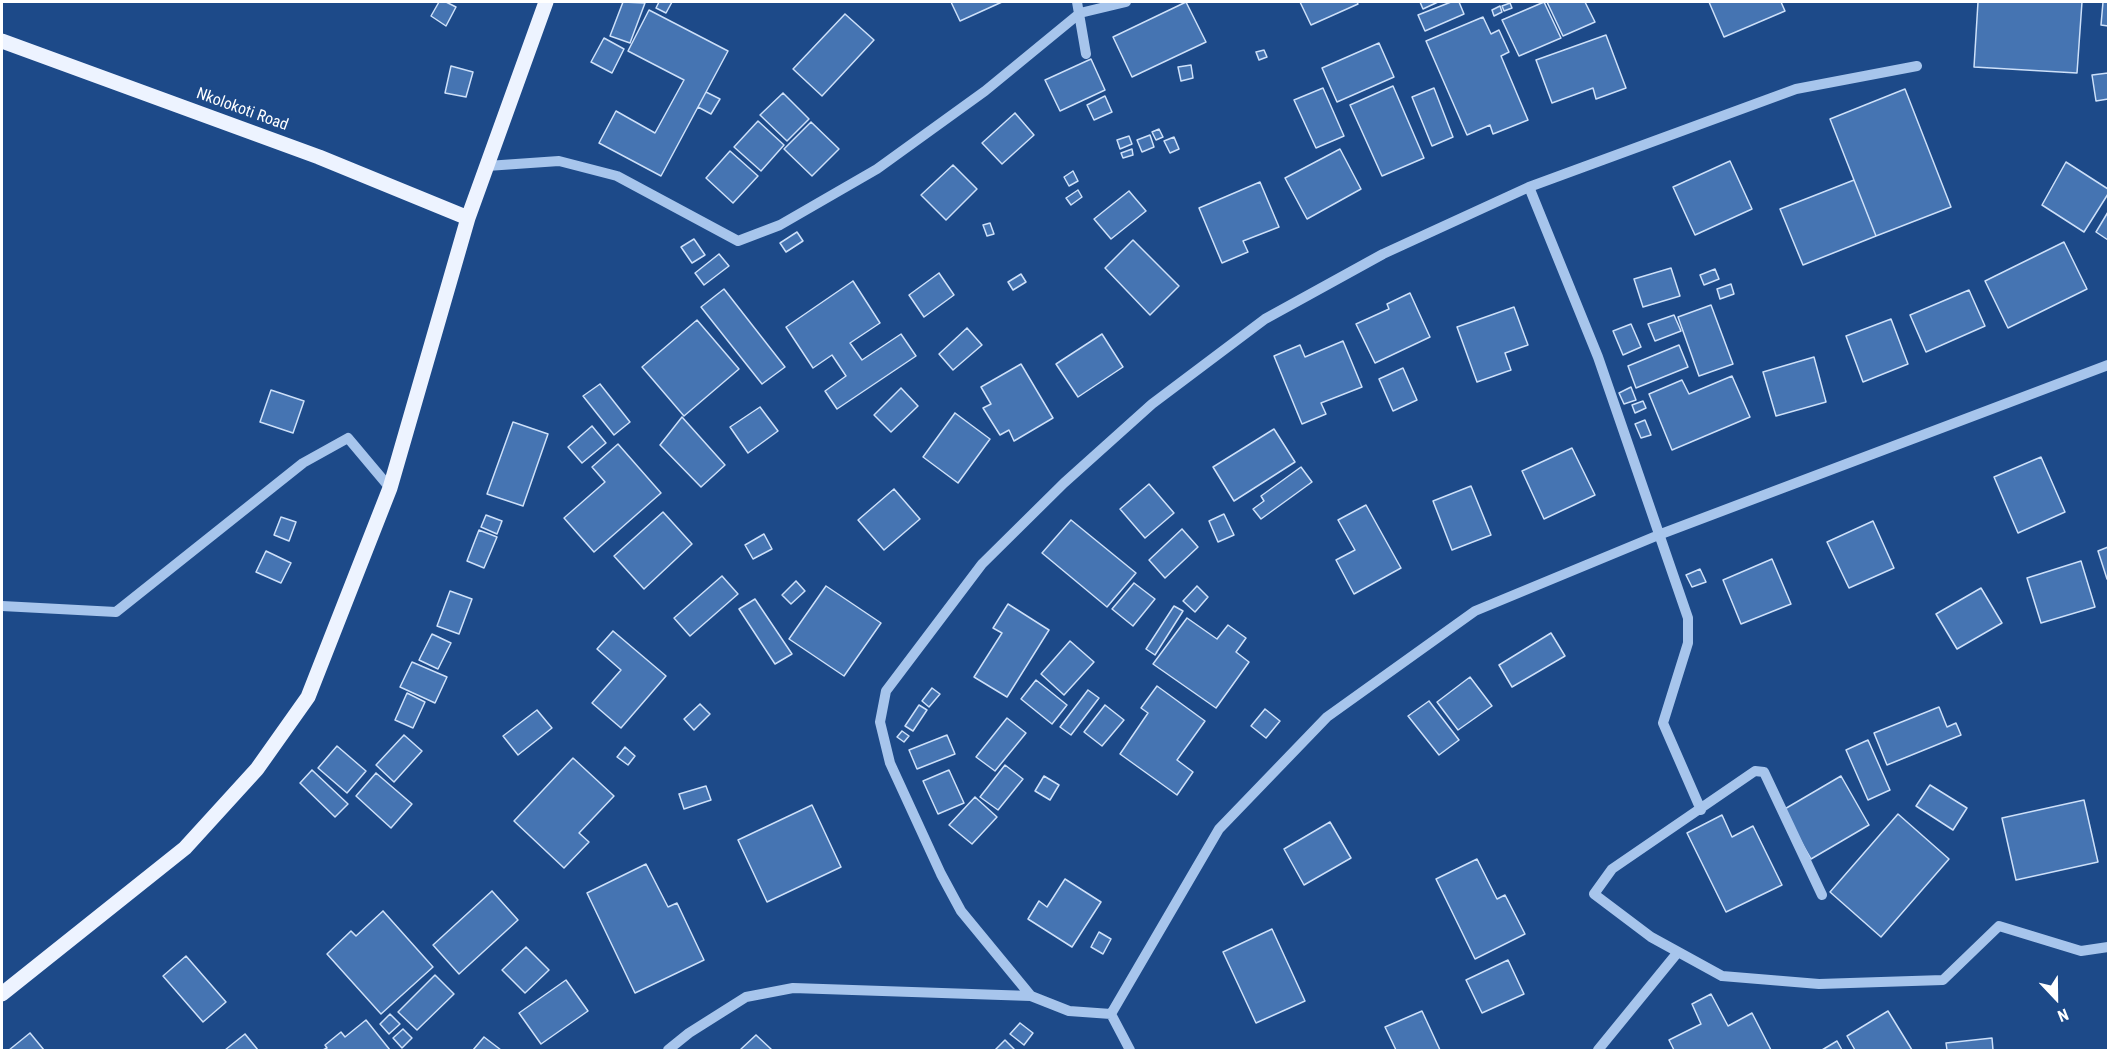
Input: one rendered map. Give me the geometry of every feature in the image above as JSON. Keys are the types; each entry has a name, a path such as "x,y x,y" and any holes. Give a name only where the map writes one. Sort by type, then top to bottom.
{"main road":[{"path":"2,994 185,848 257,769 308,697 390,488 468,218 546,2"},
{"name":"Nkolokoti Road","path":"2,41 319,157 468,218"}],"street":[{"path":"1077,2 1086,54"},
{"path":"487,166 559,161 617,176 738,241 780,225 877,169 985,91 1080,14 1126,2"},
{"path":"1031,996 961,911 940,874 890,763 880,722 886,691 982,564 1064,483 1152,404 1265,319 1383,254 1529,187 1796,89 1917,66"},
{"path":"1529,187 1598,357 1661,534 1688,618 1688,643 1663,723 1701,810"},
{"path":"1111,1014 1219,829 1327,717 1475,611 1661,534 2109,365"},
{"path":"2,606 116,612 303,463 348,438 390,488"},
{"path":"1822,895 1764,772 1755,771 1612,869 1594,894 1651,937 1722,976 1819,984 1943,980 1999,926 2081,951 2109,947"},
{"path":"1598,1050 1678,952"},
{"path":"668,1050 689,1033 746,997 793,988 1031,996 1069,1011 1111,1014"},
{"path":"1111,1014 1130,1050"}],"building":[{"path":"439,2 446,2 456,7 446,26 431,16"},
{"path":"623,2 645,3 630,43 610,36"},
{"path":"659,2 672,2 666,13 656,8"},
{"path":"951,2 1002,2 960,21"},
{"path":"1186,2 1206,42 1132,77 1113,37"},
{"path":"1300,2 1357,2 1358,4 1311,25"},
{"path":"1420,2 1438,2 1423,9"},
{"path":"1451,2 1459,2 1464,14 1425,31 1418,15"},
{"path":"1544,2 1561,38 1519,56 1502,20"},
{"path":"1547,2 1585,2 1595,22 1563,36"},
{"path":"1709,2 1781,2 1785,11 1724,37"},
{"path":"1978,2 2082,2 2077,73 1974,67"},
{"path":"2103,2 2108,2 2108,26 2101,25"},
{"path":"1510,3 1512,8 1504,11 1502,6"},
{"path":"1500,6 1502,12 1494,16 1492,10"},
{"path":"649,10 728,51 661,176 599,143 616,111 655,133 684,80 628,51"},
{"path":"845,14 874,40 822,96 793,69"},
{"path":"1483,17 1491,34 1499,30 1509,52 1501,56 1528,120 1493,134 1490,125 1467,135 1426,41"},
{"path":"1606,35 1626,88 1596,99 1593,88 1552,103 1536,60"},
{"path":"604,38 624,49 612,73 591,62"},
{"path":"1379,43 1394,77 1337,102 1322,68"},
{"path":"1264,50 1267,57 1259,60 1256,52"},
{"path":"1091,59 1105,90 1060,111 1045,80"},
{"path":"1191,65 1193,78 1181,81 1178,67"},
{"path":"451,66 473,72 466,97 445,93"},
{"path":"2108,73 2108,99 2096,101 2092,75"},
{"path":"1393,86 1424,158 1382,176 1350,105"},
{"path":"1323,88 1344,136 1316,148 1294,100"},
{"path":"1434,88 1453,137 1432,146 1412,97"},
{"path":"1905,89 1951,207 1876,236 1830,119"},
{"path":"706,92 720,99 711,114 698,107"},
{"path":"783,93 809,119 787,141 760,115"},
{"path":"1105,96 1112,112 1094,120 1087,105"},
{"path":"1015,113 1034,135 1002,164 982,143"},
{"path":"758,121 784,145 761,171 734,147"},
{"path":"811,122 839,149 812,176 784,149"},
{"path":"1159,129 1163,137 1156,140 1152,132"},
{"path":"1150,135 1154,147 1142,152 1137,140"},
{"path":"1129,136 1132,144 1120,149 1117,140"},
{"path":"1174,137 1179,149 1170,153 1164,141"},
{"path":"1132,149 1133,155 1123,158 1121,153"},
{"path":"1340,149 1361,189 1307,219 1285,178"},
{"path":"730,151 758,176 733,203 706,178"},
{"path":"1730,161 1752,209 1695,235 1673,187"},
{"path":"2066,162 2108,189 2108,194 2084,232 2042,205"},
{"path":"953,165 977,189 946,220 921,195"},
{"path":"1073,171 1078,181 1069,186 1064,177"},
{"path":"1854,180 1876,236 1803,265 1780,209"},
{"path":"1260,182 1279,227 1243,241 1248,252 1222,263 1199,208"},
{"path":"1078,190 1082,197 1071,205 1066,198"},
{"path":"1129,191 1146,211 1111,239 1094,219"},
{"path":"2108,212 2108,240 2096,232"},
{"path":"990,223 994,234 987,236 983,225"},
{"path":"797,232 803,241 786,252 780,243"},
{"path":"694,239 705,255 692,263 681,247"},
{"path":"1133,240 1179,286 1150,315 1105,268"},
{"path":"2064,242 2087,289 2008,328 1985,281"},
{"path":"719,254 729,266 704,285 695,273"},
{"path":"1671,268 1680,296 1643,307 1634,279"},
{"path":"1715,269 1719,279 1704,285 1700,275"},
{"path":"939,273 954,295 924,317 909,295"},
{"path":"1021,274 1026,282 1013,290 1008,282"},
{"path":"853,281 880,323 850,343 862,360 901,334 916,356 837,409 825,391 846,376 832,355 813,368 786,327"},
{"path":"1731,284 1734,294 1720,299 1717,289"},
{"path":"724,289 785,367 762,384 701,307"},
{"path":"1969,290 1985,326 1926,352 1910,315"},
{"path":"1410,293 1430,337 1375,363 1356,324 1389,309 1387,304"},
{"path":"1711,305 1733,364 1699,376 1678,317"},
{"path":"1514,307 1528,345 1505,353 1511,370 1477,382 1457,327"},
{"path":"1674,315 1681,331 1655,341 1648,324"},
{"path":"1891,319 1908,364 1863,382 1846,336"},
{"path":"697,320 739,369 684,416 642,367"},
{"path":"1631,324 1641,347 1623,355 1613,331"},
{"path":"967,328 982,345 953,370 939,354"},
{"path":"1102,334 1123,367 1078,397 1056,364"},
{"path":"1343,341 1362,387 1321,403 1326,414 1302,424 1274,356 1300,345 1305,357"},
{"path":"1679,345 1688,367 1636,388 1628,366"},
{"path":"1814,357 1826,402 1776,416 1763,372"},
{"path":"1021,364 1053,418 1014,441 1009,430 1000,435 983,408 991,404 981,387"},
{"path":"1403,368 1417,400 1393,411 1379,379"},
{"path":"1732,376 1750,417 1672,450 1649,394 1682,380 1689,394"},
{"path":"600,384 630,422 614,435 583,396"},
{"path":"1631,387 1636,400 1624,404 1619,393"},
{"path":"901,388 918,406 891,432 874,415"},
{"path":"271,390 304,401 293,433 260,422"},
{"path":"1643,401 1646,408 1635,413 1632,405"},
{"path":"760,407 778,431 748,453 730,427"},
{"path":"955,413 990,439 958,483 923,457"},
{"path":"682,417 725,465 701,487 660,445"},
{"path":"1645,420 1651,435 1641,438 1635,424"},
{"path":"513,422 548,434 523,506 487,494"},
{"path":"592,426 606,443 582,463 568,447"},
{"path":"1274,429 1295,462 1234,501 1213,467"},
{"path":"618,444 661,493 594,552 564,518 605,482 592,467"},
{"path":"1572,448 1595,495 1544,519 1522,471"},
{"path":"2041,457 2065,512 2018,533 1994,477"},
{"path":"1301,467 1312,482 1261,519 1253,509 1264,501 1261,496"},
{"path":"1149,484 1174,513 1145,538 1120,509"},
{"path":"1471,486 1491,535 1452,550 1433,501"},
{"path":"894,489 920,519 884,550 858,520"},
{"path":"1366,505 1401,568 1354,594 1336,560 1355,550 1338,520"},
{"path":"663,512 692,544 644,589 614,556"},
{"path":"1224,514 1234,535 1218,542 1209,521"},
{"path":"486,515 502,521 497,534 481,527"},
{"path":"281,517 296,522 289,541 274,535"},
{"path":"1071,520 1136,573 1107,607 1042,553"},
{"path":"1873,521 1894,568 1849,588 1827,542"},
{"path":"1182,529 1198,547 1165,578 1149,560"},
{"path":"479,530 497,537 484,568 467,561"},
{"path":"764,534 772,549 753,559 745,545"},
{"path":"2108,547 2108,579 2107,579 2098,551"},
{"path":"266,551 291,563 281,583 256,572"},
{"path":"1772,559 1791,604 1741,624 1723,580"},
{"path":"2081,561 2095,607 2041,623 2027,578"},
{"path":"1700,569 1706,582 1692,587 1686,575"},
{"path":"722,576 738,594 690,636 674,618"},
{"path":"796,581 805,591 791,604 782,595"},
{"path":"1134,583 1155,599 1133,626 1112,609"},
{"path":"826,586 881,623 844,676 789,639"},
{"path":"1197,586 1208,597 1195,612 1183,601"},
{"path":"1981,588 2002,623 1957,649 1936,614"},
{"path":"450,591 472,599 459,634 437,626"},
{"path":"755,599 792,654 775,664 739,609"},
{"path":"1008,604 1049,630 1007,697 974,677 1002,633 993,628"},
{"path":"1174,606 1183,611 1155,655 1146,649"},
{"path":"1187,618 1217,639 1228,625 1246,638 1236,652 1249,662 1216,708 1153,664"},
{"path":"613,631 666,676 621,728 592,703 621,670 597,649"},
{"path":"1551,633 1565,656 1512,687 1499,665"},
{"path":"432,634 451,643 438,669 419,660"},
{"path":"1070,641 1094,662 1064,695 1041,674"},
{"path":"412,662 447,677 435,703 400,687"},
{"path":"1470,677 1492,706 1458,730 1437,702"},
{"path":"1036,680 1067,705 1052,724 1021,699"},
{"path":"1157,686 1205,721 1177,760 1193,772 1177,795 1120,754 1148,713 1141,708"},
{"path":"932,688 940,694 929,707 922,701"},
{"path":"1088,690 1099,698 1071,735 1060,727"},
{"path":"407,693 425,702 413,728 395,720"},
{"path":"1429,701 1459,740 1439,755 1408,716"},
{"path":"700,704 710,714 694,730 684,719"},
{"path":"919,705 927,710 913,731 905,726"},
{"path":"1105,705 1124,720 1102,746 1084,732"},
{"path":"1939,707 1947,727 1956,723 1961,735 1887,765 1874,733"},
{"path":"1265,709 1280,721 1266,738 1251,726"},
{"path":"537,710 552,728 518,755 503,736"},
{"path":"1007,718 1026,733 995,771 976,757"},
{"path":"902,731 909,736 904,742 897,737"},
{"path":"404,735 422,751 394,782 376,765"},
{"path":"947,735 955,754 917,769 909,750"},
{"path":"1868,740 1890,790 1868,800 1846,750"},
{"path":"337,746 366,771 347,793 318,768"},
{"path":"625,747 635,756 628,765 617,757"},
{"path":"573,758 614,796 579,833 589,842 564,868 514,821"},
{"path":"1005,765 1023,779 998,810 980,797"},
{"path":"312,770 348,804 335,817 300,783"},
{"path":"949,770 964,803 938,814 923,781"},
{"path":"376,773 412,804 391,828 356,796"},
{"path":"1044,776 1059,785 1050,800 1035,791"},
{"path":"1841,776 1869,825 1811,859 1783,810"},
{"path":"1930,785 1967,808 1953,830 1916,806"},
{"path":"706,786 711,800 684,809 679,794"},
{"path":"975,797 997,817 972,844 949,825"},
{"path":"2084,800 2098,862 2016,880 2002,818"},
{"path":"812,805 841,867 767,902 738,840"},
{"path":"1898,814 1949,859 1881,937 1830,892"},
{"path":"1722,815 1732,837 1753,826 1782,885 1726,912 1687,833"},
{"path":"1330,822 1351,858 1304,885 1284,849"},
{"path":"1477,859 1497,899 1505,895 1525,934 1475,959 1436,879"},
{"path":"646,864 668,907 677,903 704,960 635,993 587,893"},
{"path":"1065,879 1101,902 1072,947 1028,919 1039,901 1047,907"},
{"path":"492,891 518,920 459,974 433,945"},
{"path":"383,911 433,967 381,1014 327,954 351,931 356,936"},
{"path":"1272,929 1305,1001 1256,1023 1223,952"},
{"path":"1099,932 1111,939 1103,954 1091,947"},
{"path":"526,947 549,970 525,993 502,970"},
{"path":"186,956 226,1002 203,1022 163,976"},
{"path":"1508,960 1524,994 1482,1013 1466,980"},
{"path":"435,975 454,994 417,1030 398,1012"},
{"path":"566,980 588,1011 541,1044 519,1013"},
{"path":"1711,994 1728,1026 1752,1013 1771,1050 1674,1050 1669,1040 1701,1024 1692,1004"},
{"path":"1422,1011 1440,1050 1396,1050 1385,1027"},
{"path":"1888,1011 1912,1050 1855,1050 1847,1036"},
{"path":"390,1014 400,1024 389,1034 380,1024"},
{"path":"366,1020 390,1050 323,1050 327,1048 325,1045 341,1032 345,1037"},
{"path":"1020,1023 1033,1033 1024,1045 1010,1034"},
{"path":"403,1029 412,1038 402,1048 393,1038"},
{"path":"30,1033 44,1050 9,1050"},
{"path":"245,1034 258,1050 225,1050"},
{"path":"756,1035 772,1050 740,1050"},
{"path":"484,1037 501,1050 473,1050"},
{"path":"1992,1038 1993,1050 1947,1050 1946,1043"},
{"path":"1005,1040 1015,1050 995,1050"},
{"path":"1837,1041 1842,1050 1822,1050"}]}
